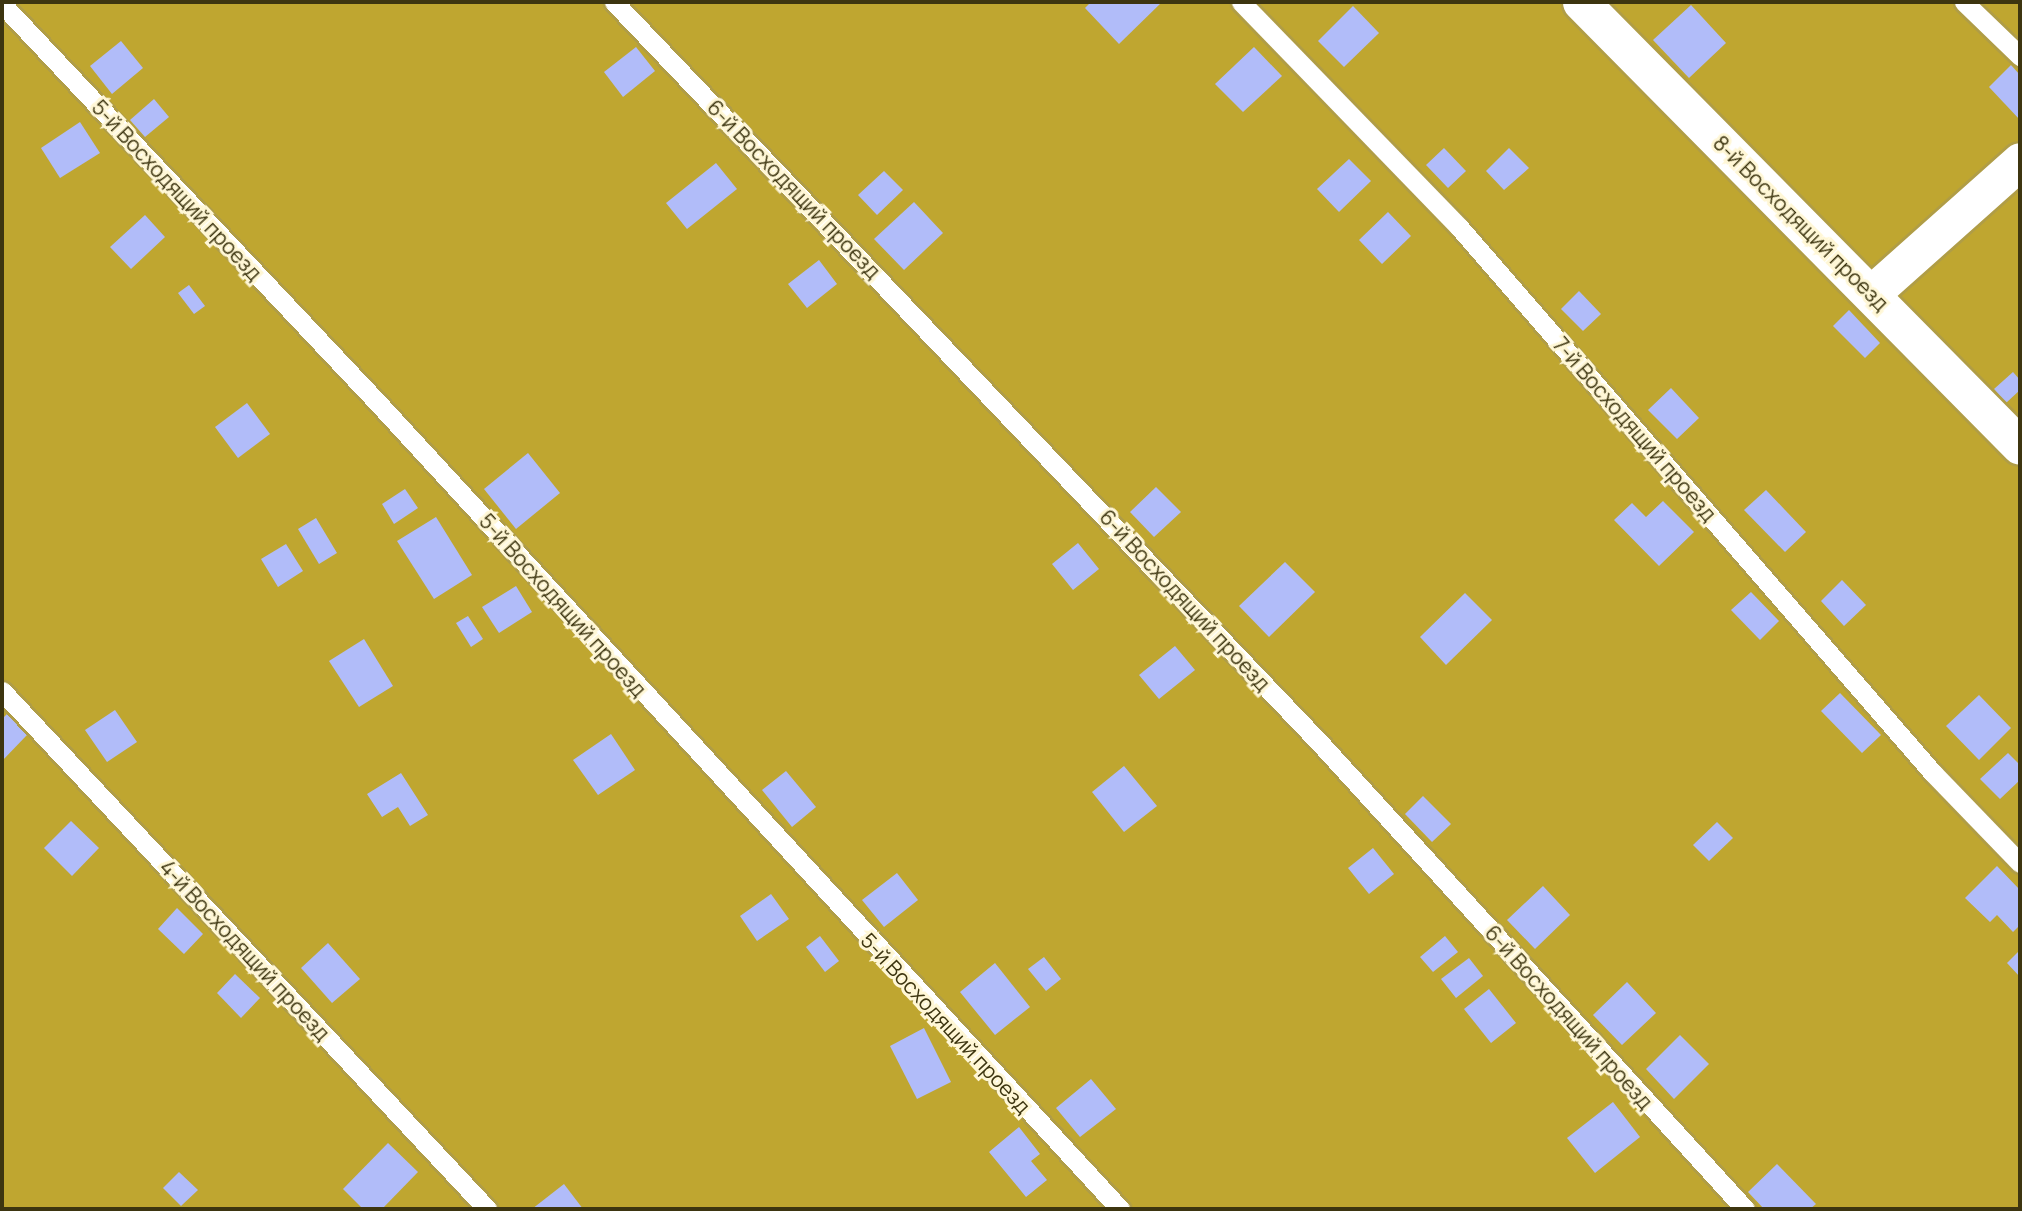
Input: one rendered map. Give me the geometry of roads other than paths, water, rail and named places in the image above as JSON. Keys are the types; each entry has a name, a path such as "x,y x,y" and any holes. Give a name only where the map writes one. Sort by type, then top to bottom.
{"street":[{"name":"8-й Восходящий проезд","path":"1581,2 1872,293 2020,446"},
{"path":"1872,293 2020,161"}],"lane":[{"name":"6-й Восходящий проезд","path":"614,2 1319,742 1745,1209"},
{"name":"7-й Восходящий проезд","path":"1241,2 1459,227 1933,773 2020,863"},
{"path":"1964,2 2020,56"},
{"name":"5-й Восходящий проезд","path":"2,4 378,403 1120,1209"},
{"name":"4-й Восходящий проезд","path":"2,691 487,1209"}]}
